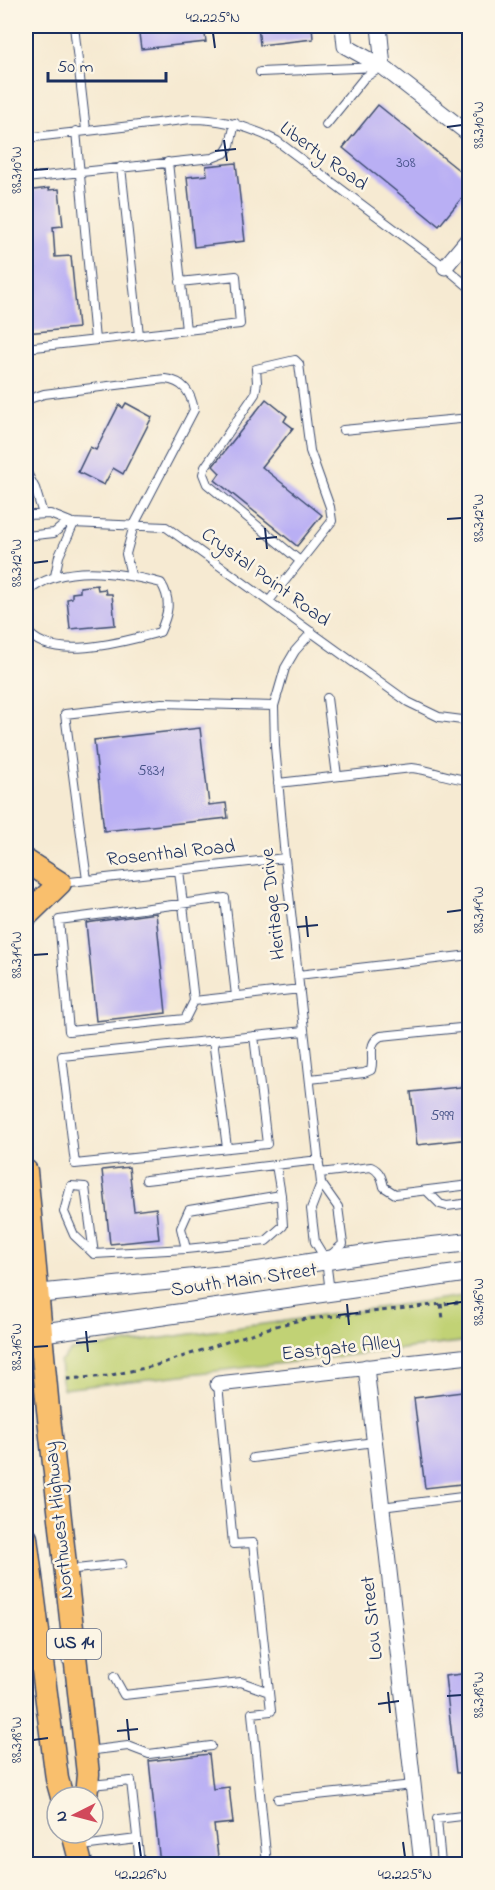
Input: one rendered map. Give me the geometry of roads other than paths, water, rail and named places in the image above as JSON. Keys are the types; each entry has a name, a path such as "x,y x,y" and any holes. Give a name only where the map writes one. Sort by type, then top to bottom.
{"main road":[{"path":"26,861 60,883 26,916"},
{"name":"Northwest Highway","path":"26,1171 33,1334 66,1571 86,1751 87,1785"},
{"name":"Northwest Highway","path":"26,1538 31,1634 59,1785"}],"street":[{"path":"343,26 345,46 382,67 470,135"},
{"path":"380,26 382,67"},
{"path":"445,267 470,237"},
{"name":"South Main Street","path":"32,1294 244,1273 386,1251 470,1242"},
{"name":"South Main Street","path":"33,1334 470,1272"},
{"name":"Eastgate Alley","path":"218,1384 470,1356"},
{"name":"Lou Street","path":"366,1367 422,1864"}],"lane":[{"path":"74,26 86,130"},
{"path":"260,72 382,67"},
{"path":"326,126 364,78 382,67"},
{"name":"Liberty Road","path":"26,138 192,119 212,119 235,123 277,141 470,288"},
{"path":"26,178 212,158 225,153 230,145 235,123"},
{"path":"76,131 95,340"},
{"path":"168,162 186,330"},
{"path":"122,167 140,335"},
{"path":"26,348 240,324 236,276 180,282"},
{"path":"269,601 332,521 330,507 310,451 299,364 295,360 256,369 255,393 205,467 203,474 207,484 300,561"},
{"path":"26,400 44,394 165,379 175,380 185,387 192,398 194,411 134,525 126,554 131,575"},
{"path":"343,430 470,418"},
{"path":"26,471 44,514"},
{"path":"26,515 50,514 73,523 59,556 55,576"},
{"name":"Crystal Point Road","path":"26,536 54,534 65,524 73,523 166,527 408,702 439,717 470,721"},
{"path":"26,593 34,586 55,576 90,573 131,575 161,584 168,594 168,614 160,632 111,646 51,647 32,639 26,629"},
{"name":"Heritage Drive","path":"312,632 295,651 285,668 274,706 285,858 321,1183 311,1209 315,1242 326,1260 330,1292"},
{"path":"327,698 337,777"},
{"path":"87,880 65,714 162,703 274,706"},
{"path":"278,783 412,768 455,779 470,780"},
{"name":"Rosenthal Road","path":"60,883 285,858"},
{"path":"179,870 183,903 194,1001 185,1019 69,1031 59,920 183,903 225,898 236,996"},
{"path":"298,975 470,955"},
{"path":"194,1001 300,989"},
{"path":"310,1079 364,1073 371,1070 373,1063 371,1044 374,1039 381,1036 470,1027"},
{"path":"254,1036 267,1144 75,1164 62,1056 213,1040 304,1031"},
{"path":"213,1040 227,1148"},
{"path":"146,1180 319,1160"},
{"path":"94,1254 85,1187 70,1186 64,1212 74,1235 94,1254 186,1249 266,1241 283,1226 276,1165"},
{"path":"320,1173 371,1167 382,1178 384,1187 395,1194 470,1185"},
{"name":"Heritage Drive","path":"321,1183 338,1207 343,1244 326,1260"},
{"path":"427,1191 440,1204 447,1206 470,1203"},
{"path":"186,1249 181,1228 189,1210 281,1195"},
{"path":"218,1384 233,1544 253,1543 271,1711 252,1713 267,1864"},
{"path":"253,1458 374,1442"},
{"path":"381,1507 470,1496"},
{"path":"66,1571 122,1564"},
{"path":"31,1634 53,1641 62,1648 80,1702"},
{"path":"114,1677 123,1695 242,1682 269,1692"},
{"path":"86,1751 128,1746 149,1754 211,1746"},
{"path":"105,1787 131,1781 140,1864"},
{"path":"278,1799 413,1785"},
{"path":"441,1864 437,1819 470,1815"},
{"path":"80,1848 137,1839"}]}
